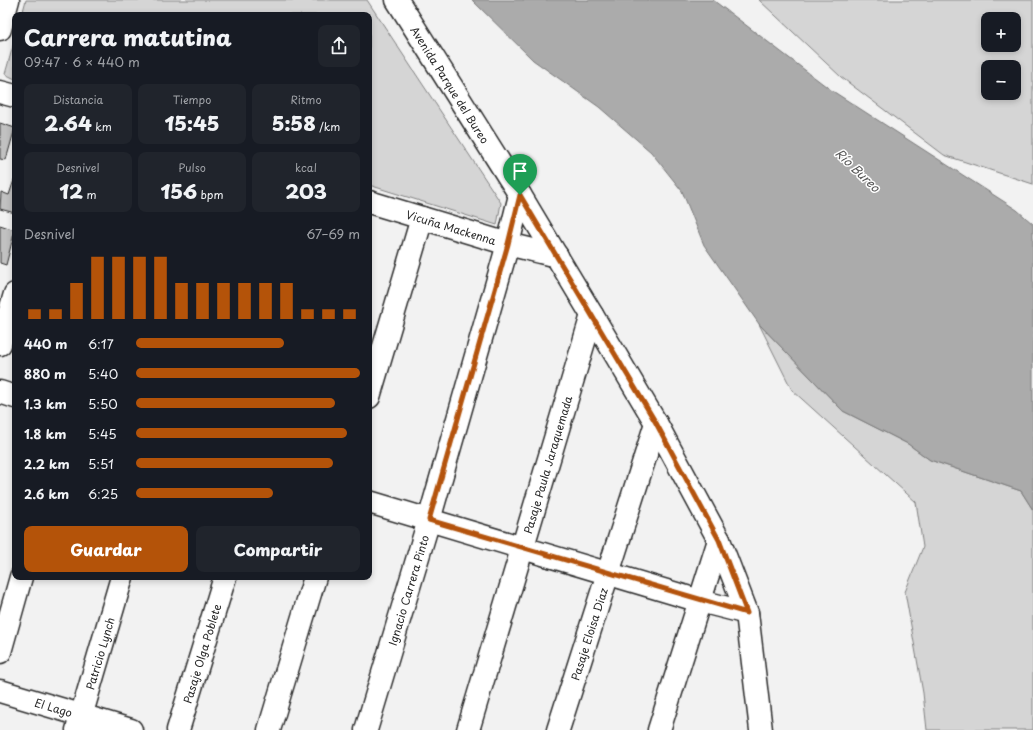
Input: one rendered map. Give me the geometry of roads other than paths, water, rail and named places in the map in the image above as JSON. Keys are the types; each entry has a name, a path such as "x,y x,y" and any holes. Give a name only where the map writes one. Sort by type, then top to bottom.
{"street":[{"path":"0,29 8,0"},
{"name":"Avenida Parque del Bureo","path":"396,0 557,256 656,423 719,540 747,613 757,724"},
{"path":"0,92 12,95"},
{"name":"Ignacio Carrera Pinto","path":"366,730 429,520 508,244 520,195"},
{"name":"Vicuña Mackenna","path":"372,203 508,244 557,256"},
{"path":"372,387 422,218"},
{"path":"0,344 12,304"},
{"name":"Pasaje Paula Jaraquemada","path":"468,730 592,315"},
{"path":"0,392 12,396"},
{"name":"Pasaje Eloisa Diaz","path":"558,730 656,423"},
{"path":"372,503 747,613"},
{"path":"659,730 719,540"},
{"path":"0,652 20,580"},
{"name":"Patricio Lynch","path":"80,722 121,580"},
{"name":"Pasaje Olga Poblete","path":"178,730 224,580"},
{"path":"269,730 314,580"},
{"name":"El Lago","path":"0,691 80,722 131,730"}],"water":[{"name":"Río Bureo","path":"472,0 713,0 831,90 1017,210 1033,224 1033,510 1021,491 930,460 908,444 843,411 759,324 704,245 682,191 651,152 599,107 533,60"}]}
